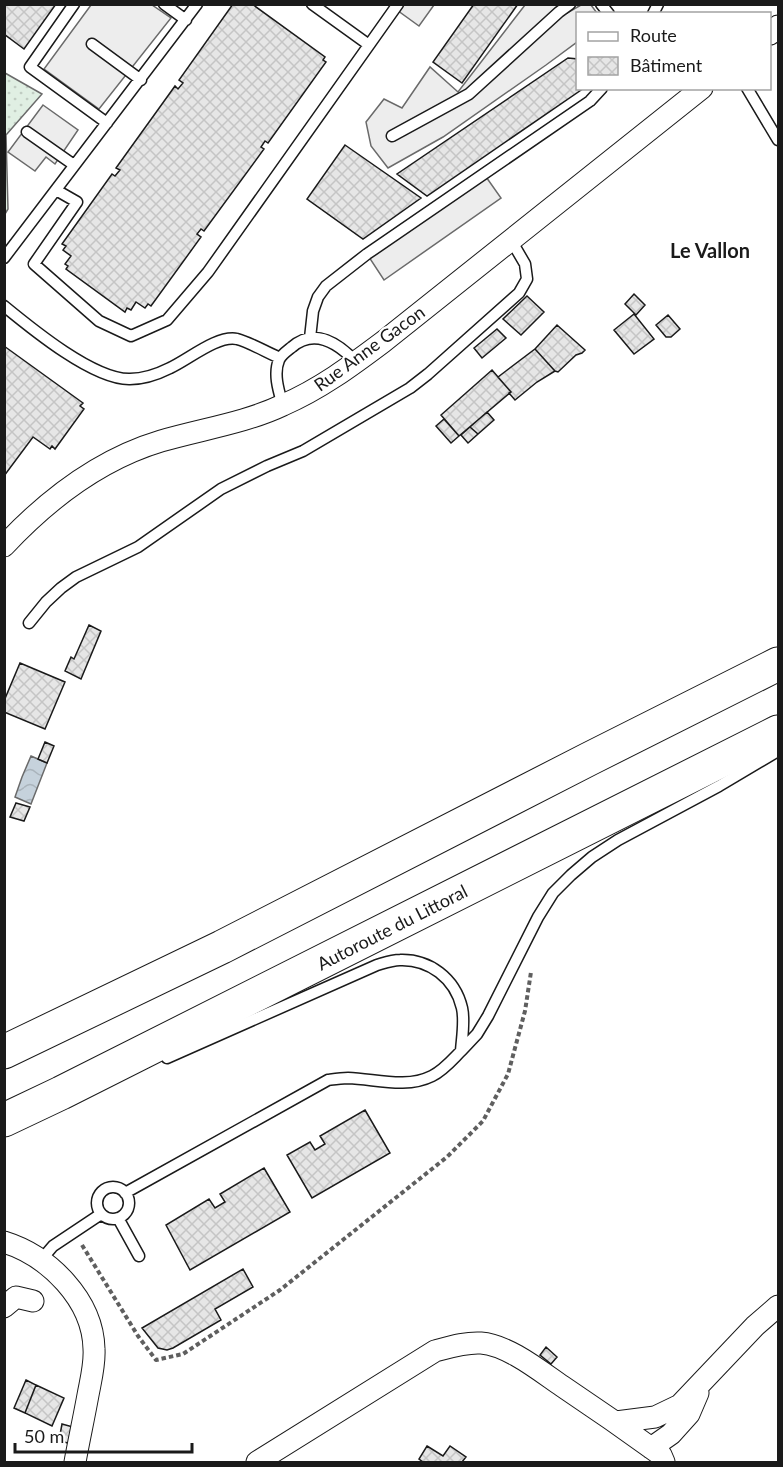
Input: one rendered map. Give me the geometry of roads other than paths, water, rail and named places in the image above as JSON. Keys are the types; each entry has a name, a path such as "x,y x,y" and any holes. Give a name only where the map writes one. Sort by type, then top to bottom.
{"highway":[{"path":"4,1052 222,947 778,664"},
{"name":"Autoroute du Littoral","path":"4,1120 778,732"}],"street":[{"name":"Rue Anne Gacon","path":"4,546 50,504 79,482 112,462 160,441 255,416 282,406 337,376 699,90"},
{"path":"4,1242 26,1251 55,1270 77,1298 92,1330 93,1367 75,1462"},
{"path":"4,1307 16,1297 33,1301"},
{"path":"616,1422 655,1417 680,1405 755,1326 778,1306"},
{"path":"257,1462 435,1351 459,1345 482,1343 508,1350 616,1422 657,1455 688,1414 703,1381"}],"lane":[{"path":"74,4 30,68 107,123"},
{"path":"164,4 186,20"},
{"path":"4,258 197,4"},
{"path":"312,4 369,45"},
{"path":"56,189 77,202 34,264 99,321 131,336 167,320 208,272 398,4"},
{"path":"392,136 469,94 570,4"},
{"path":"92,44 141,80"},
{"path":"310,338 313,311 318,297 326,286 367,254 590,101 600,90"},
{"path":"748,90 778,140"},
{"path":"27,132 74,165"},
{"path":"29,623 46,602 76,577 138,547 221,489 327,438 429,374 519,293 527,279 525,264 511,240"},
{"path":"4,306 89,368 130,380 171,368 223,340 236,339 280,358"},
{"path":"282,406 277,368 280,358 296,344 310,338 324,339 346,351 356,362"},
{"path":"125,1193 328,1080 347,1078 400,1083 419,1081 445,1068 477,1034 538,917 553,893 571,875 592,857 618,840 719,786 778,751"},
{"path":"152,1063 376,965 398,960 416,961 431,966 443,975 454,989 462,1008 461,1051"},
{"path":"61,1093 129,1070"},
{"path":"111,1187 125,1193 128,1207 123,1216 108,1218 101,1214 97,1201 101,1192 111,1187"},
{"path":"41,1260 53,1246 101,1214"},
{"path":"118,1218 140,1256"}],"water":[{"path":"31,756 47,763 31,804 15,797"}],"district":[{"name":"Le Vallon","path":"710,250"}]}
